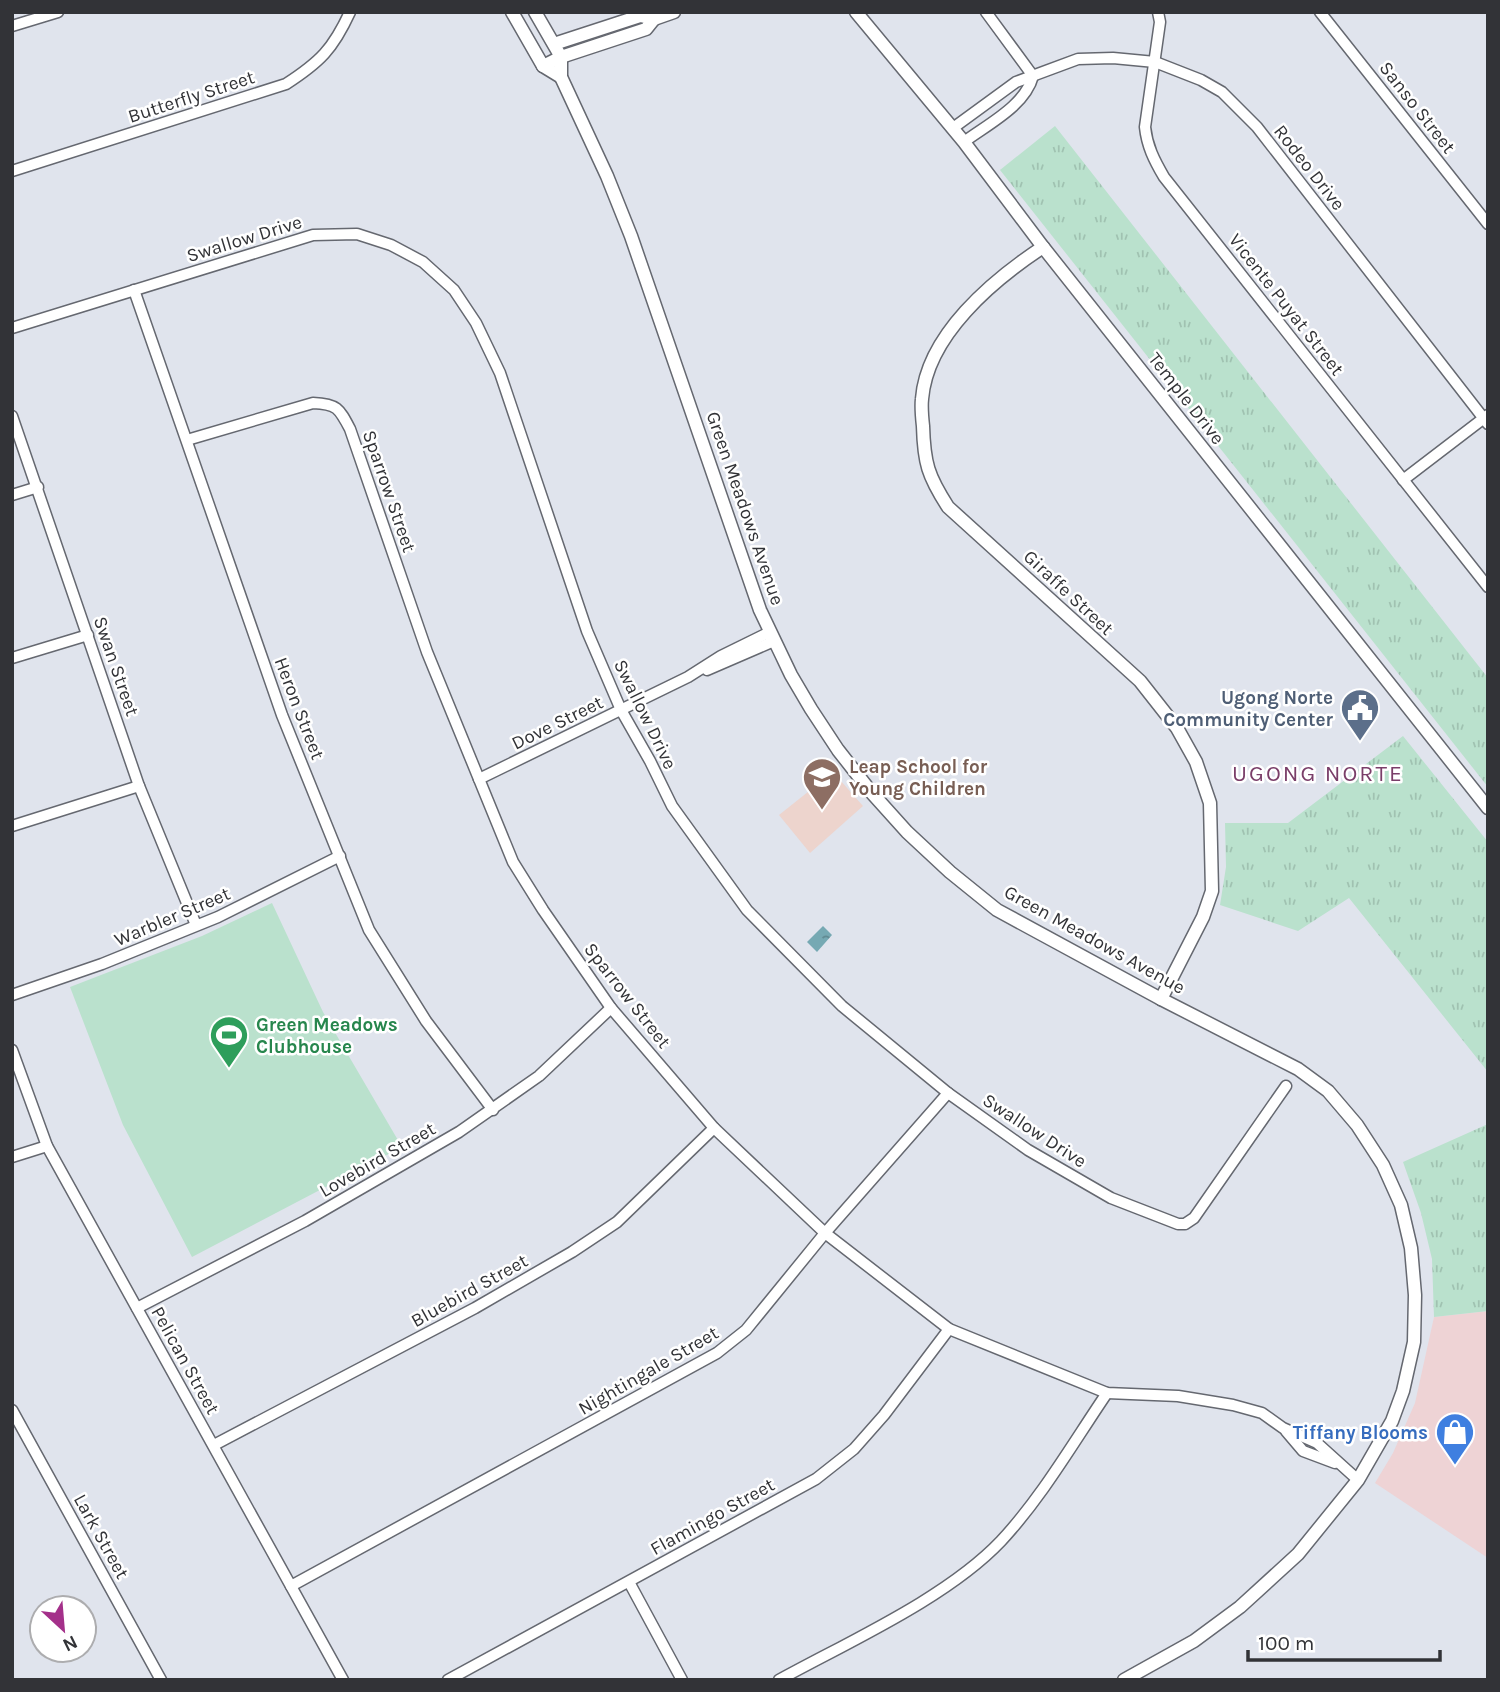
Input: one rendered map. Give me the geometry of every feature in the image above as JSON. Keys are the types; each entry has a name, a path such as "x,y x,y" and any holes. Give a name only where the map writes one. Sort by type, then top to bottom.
{"street":[{"path":"12,26 58,12"},
{"name":"Butterfly Street","path":"12,171 285,84 313,66 337,40 350,12"},
{"path":"512,12 543,66 561,77"},
{"name":"Green Meadows Avenue","path":"535,12 561,57 561,77 607,176 631,236 760,610 811,709 838,750 898,822 950,872 998,910 1161,999 1298,1069 1328,1091 1357,1125 1377,1155 1401,1205 1411,1248 1415,1295 1414,1342 1403,1391 1392,1421 1358,1480 1298,1554 1240,1607 1194,1641 1124,1680"},
{"path":"554,44 639,16 654,19 674,12"},
{"name":"Temple Drive","path":"856,12 953,128 1043,247 1488,808"},
{"path":"964,142 1020,100 1030,89 1033,76 986,12"},
{"name":"Vicente Puyat Street","path":"1157,12 1160,22 1145,127 1147,144 1154,160 1164,177 1488,587"},
{"name":"Sanso Street","path":"1320,12 1488,224"},
{"path":"543,66 561,57 646,29 654,19"},
{"name":"Rodeo Drive","path":"953,128 1016,82 1079,59 1113,58 1155,62 1201,80 1222,93 1241,110 1486,419"},
{"name":"Swallow Drive","path":"12,328 313,235 357,234 391,245 423,262 454,290 476,323 499,373 587,631 621,710 672,806 747,910 842,1006 948,1093 1028,1150 1111,1198 1178,1224 1185,1224 1194,1218 1286,1086"},
{"name":"Giraffe Street","path":"1043,247 979,296 949,332 929,369 922,398 924,462 934,486 948,507 1140,681 1177,728 1192,753 1210,803 1212,891 1203,917 1161,999"},
{"name":"Heron Street","path":"134,290 282,715 369,930 426,1021 493,1110"},
{"name":"Sparrow Street","path":"187,440 313,403 330,404 341,411 350,429 427,652 513,862 611,1008 714,1128 825,1233 949,1329 1107,1394 1178,1396 1262,1413 1283,1427 1303,1451 1338,1464 1358,1480"},
{"name":"Swan Street","path":"12,416 139,786 196,925"},
{"path":"1403,480 1486,419"},
{"path":"12,495 38,487"},
{"path":"12,658 88,635"},
{"name":"Dove Street","path":"479,779 688,677 725,663 772,636"},
{"path":"12,826 139,786"},
{"name":"Warbler Street","path":"12,995 102,964 196,925 340,856"},
{"name":"Lovebird Street","path":"137,1308 305,1221 493,1110 539,1076 611,1008"},
{"name":"Pelican Street","path":"12,1051 47,1146 343,1680"},
{"name":"Nightingale Street","path":"291,1586 718,1353 746,1331 825,1233 948,1093"},
{"name":"Bluebird Street","path":"214,1446 475,1308 572,1252 617,1222 714,1128"},
{"path":"12,1157 47,1146"},
{"name":"Flamingo Street","path":"448,1680 816,1479 854,1450 949,1329"},
{"path":"779,1680 901,1613 959,1577 1000,1542 1037,1496 1107,1394"},
{"name":"Lark Street","path":"12,1410 161,1680"},
{"path":"629,1582 682,1680"}],"shaded area":[{"name":"Leap School for Young Children","path":"833,772 863,806 810,853 779,815"},
{"path":"1488,1311 1488,1558 1375,1483 1393,1453 1415,1403 1434,1317"}],"green space":[{"path":"1055,126 1488,678 1488,787 1000,170"},
{"path":"1403,736 1488,842 1488,1072 1349,898 1298,931 1220,905 1226,867 1225,823 1288,823"},
{"name":"Green Meadows Clubhouse","path":"272,903 323,1012 402,1147 192,1257 123,1125 70,987 202,936"},
{"path":"1488,1124 1488,1311 1434,1317 1432,1259 1421,1213 1403,1162"}],"water":[{"path":"823,926 832,935 817,952 807,942"}],"place":[{"name":"Ugong Norte Community Center","path":"1360,742"},
{"name":"Leap School for Young Children","path":"822,811"},
{"name":"Green Meadows Clubhouse","path":"229,1069"},
{"name":"Tiffany Blooms","path":"1455,1466"}],"district":[{"name":"UGONG NORTE","path":"1318,773"}]}
